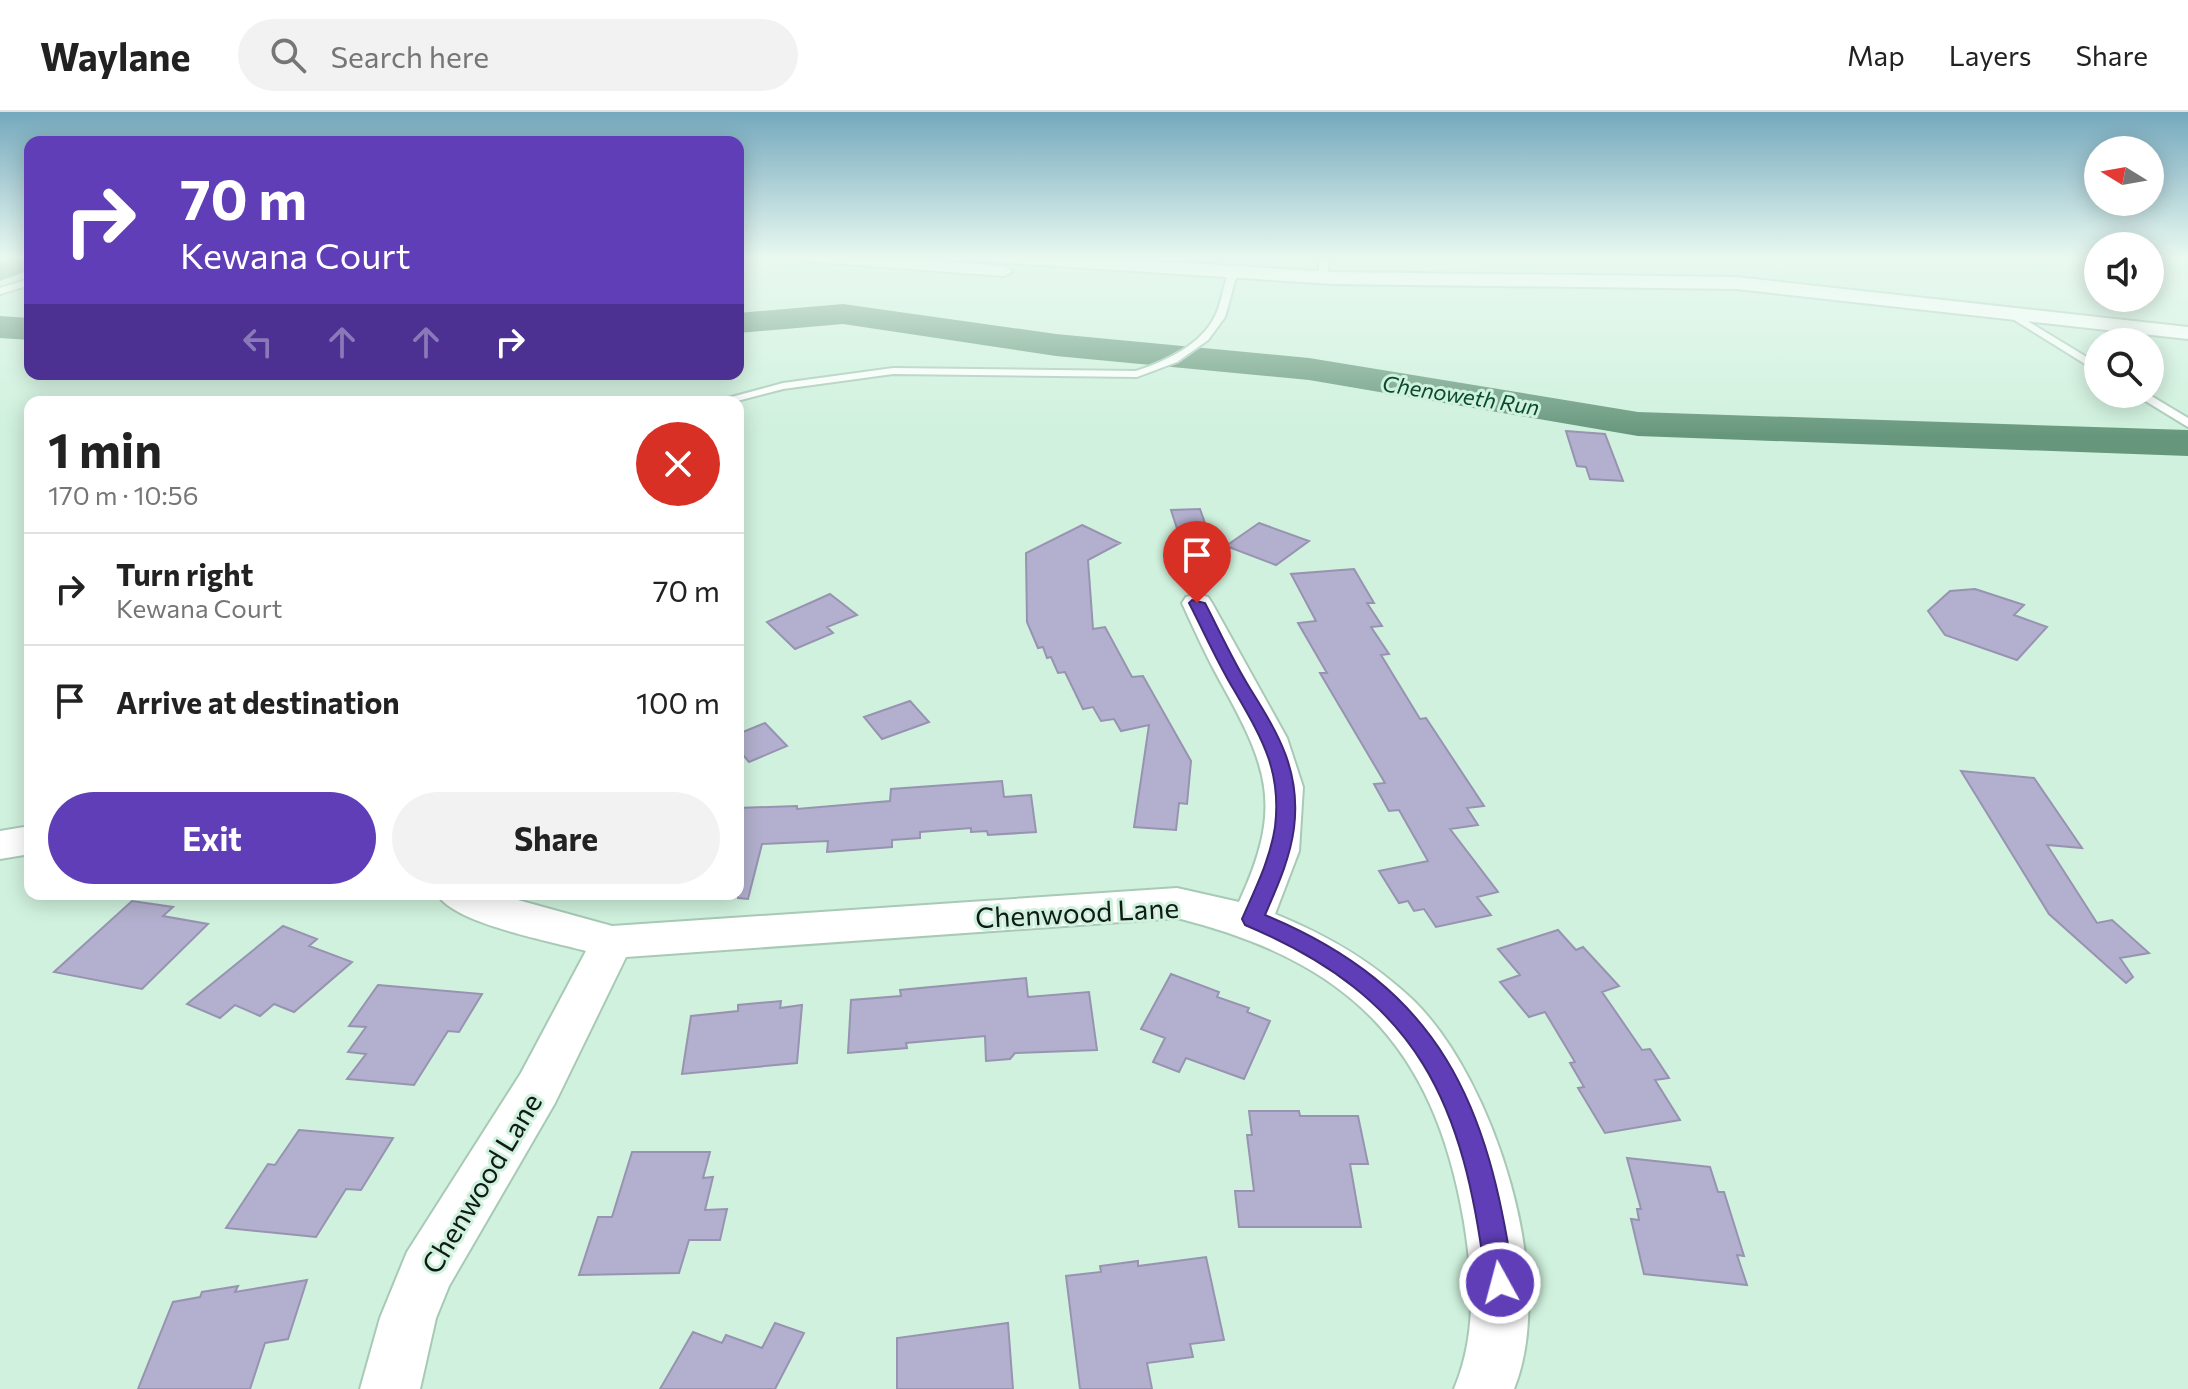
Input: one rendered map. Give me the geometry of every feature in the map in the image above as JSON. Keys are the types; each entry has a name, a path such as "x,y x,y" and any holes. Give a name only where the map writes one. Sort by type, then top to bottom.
{"street":[{"path":"2044,316 2188,333"},
{"path":"1197,603 1242,690 1263,720 1279,758 1285,791 1284,827 1276,864 1252,919"},
{"path":"0,845 24,841"},
{"name":"Chenwood Lane","path":"471,900 612,942 1177,903 1252,919 1323,952 1382,995 1415,1032 1442,1074 1468,1132 1490,1211 1500,1283 1498,1345 1492,1384"},
{"name":"Chenwood Lane","path":"390,1389 408,1318 427,1271 538,1088 612,942"}],"lane":[{"path":"743,396 783,386 879,372 1137,374 1203,342 1221,316"},
{"path":"2013,316 2084,360"},
{"path":"2163,408 2188,423"}],"building":[{"path":"1566,431 1605,434 1623,481 1590,479 1586,467 1577,466"},
{"path":"1200,509 1213,546 1183,547 1171,510"},
{"path":"1259,523 1309,541 1276,565 1226,546"},
{"path":"1082,525 1120,543 1088,560 1093,629 1105,627 1132,677 1143,676 1191,761 1187,804 1179,803 1176,830 1134,827 1149,725 1121,731 1114,719 1101,721 1093,707 1083,709 1065,672 1058,673 1043,647 1038,648 1027,622 1026,553"},
{"path":"1354,569 1374,603 1367,603 1382,626 1371,627 1389,654 1381,655 1420,719 1426,718 1484,806 1467,808 1478,825 1450,829 1498,892 1477,897 1491,915 1436,927 1424,909 1414,911 1408,901 1399,903 1379,871 1428,861 1399,810 1389,811 1374,784 1385,783 1320,673 1327,673 1298,623 1316,621 1291,574"},
{"path":"1975,589 2024,605 2014,615 2047,627 2017,660 1945,635 1928,611 1950,591"},
{"path":"830,594 857,615 827,627 833,633 795,649 767,622"},
{"path":"910,701 929,722 882,739 864,717"},
{"path":"765,723 787,746 749,762 744,756 744,732"},
{"path":"1961,771 2034,778 2082,848 2047,845 2097,923 2112,920 2149,953 2120,958 2133,977 2126,983 2049,914"},
{"path":"1002,781 1004,797 1031,795 1036,832 988,835 987,831 971,832 971,828 920,832 920,838 892,840 892,847 827,852 828,841 762,844 748,899 744,899 744,808 797,806 797,809 890,801 891,789"},
{"path":"132,901 173,907 163,916 208,924 142,989 54,972"},
{"path":"283,926 317,939 309,946 352,962 294,1012 274,1004 260,1016 235,1005 220,1018 187,1004"},
{"path":"1558,930 1576,950 1583,947 1619,986 1602,992 1642,1050 1650,1049 1669,1078 1655,1080 1680,1120 1605,1133 1578,1088 1584,1087 1570,1063 1575,1062 1545,1012 1529,1017 1500,982 1520,975 1498,949"},
{"path":"1171,974 1219,992 1217,997 1249,1008 1247,1012 1270,1021 1244,1079 1186,1058 1179,1072 1153,1062 1165,1038 1141,1029"},
{"path":"1026,978 1028,997 1089,992 1097,1050 1015,1053 1010,1059 986,1061 985,1036 906,1043 907,1048 848,1053 851,1000 901,996 900,990"},
{"path":"378,985 482,994 459,1032 448,1031 414,1085 347,1079 366,1054 348,1052 366,1027 349,1026"},
{"path":"781,1001 780,1008 802,1005 797,1063 682,1074 691,1016 738,1011 738,1005"},
{"path":"1249,1111 1299,1111 1300,1116 1358,1116 1368,1164 1350,1164 1361,1227 1239,1227 1235,1191 1254,1191 1247,1135 1252,1135"},
{"path":"299,1130 393,1138 361,1190 346,1189 316,1237 226,1228 268,1164 275,1165"},
{"path":"632,1152 710,1152 703,1178 713,1177 705,1210 727,1209 720,1240 689,1240 679,1273 579,1275 598,1217 612,1217"},
{"path":"1627,1158 1710,1167 1718,1192 1724,1192 1744,1256 1737,1255 1747,1285 1644,1274 1631,1219 1639,1220 1637,1209 1641,1209"},
{"path":"1206,1257 1224,1340 1190,1344 1193,1357 1147,1363 1152,1389 1080,1389 1066,1276 1101,1272 1100,1266 1138,1261 1138,1266"},
{"path":"307,1280 288,1339 265,1343 250,1389 138,1389 173,1302 200,1297 202,1292 238,1286 235,1292"},
{"path":"775,1323 804,1333 775,1389 660,1389 693,1332 722,1343 726,1335 762,1348"},
{"path":"1008,1323 1013,1389 897,1389 897,1338"}],"waterway":[{"name":"Chenoweth Run","path":"744,322 824,316"},
{"name":"Chenoweth Run","path":"854,316 1056,345 1222,358 1309,369 1638,424 2188,443"},
{"name":"Chenoweth Run","path":"0,327 24,329"}],"route":[{"path":"1197,603 1242,690 1263,720 1279,758 1285,791 1284,827 1276,864 1252,919 1302,940 1344,964 1382,995 1415,1032 1442,1074 1468,1132 1490,1211 1500,1283"}]}
